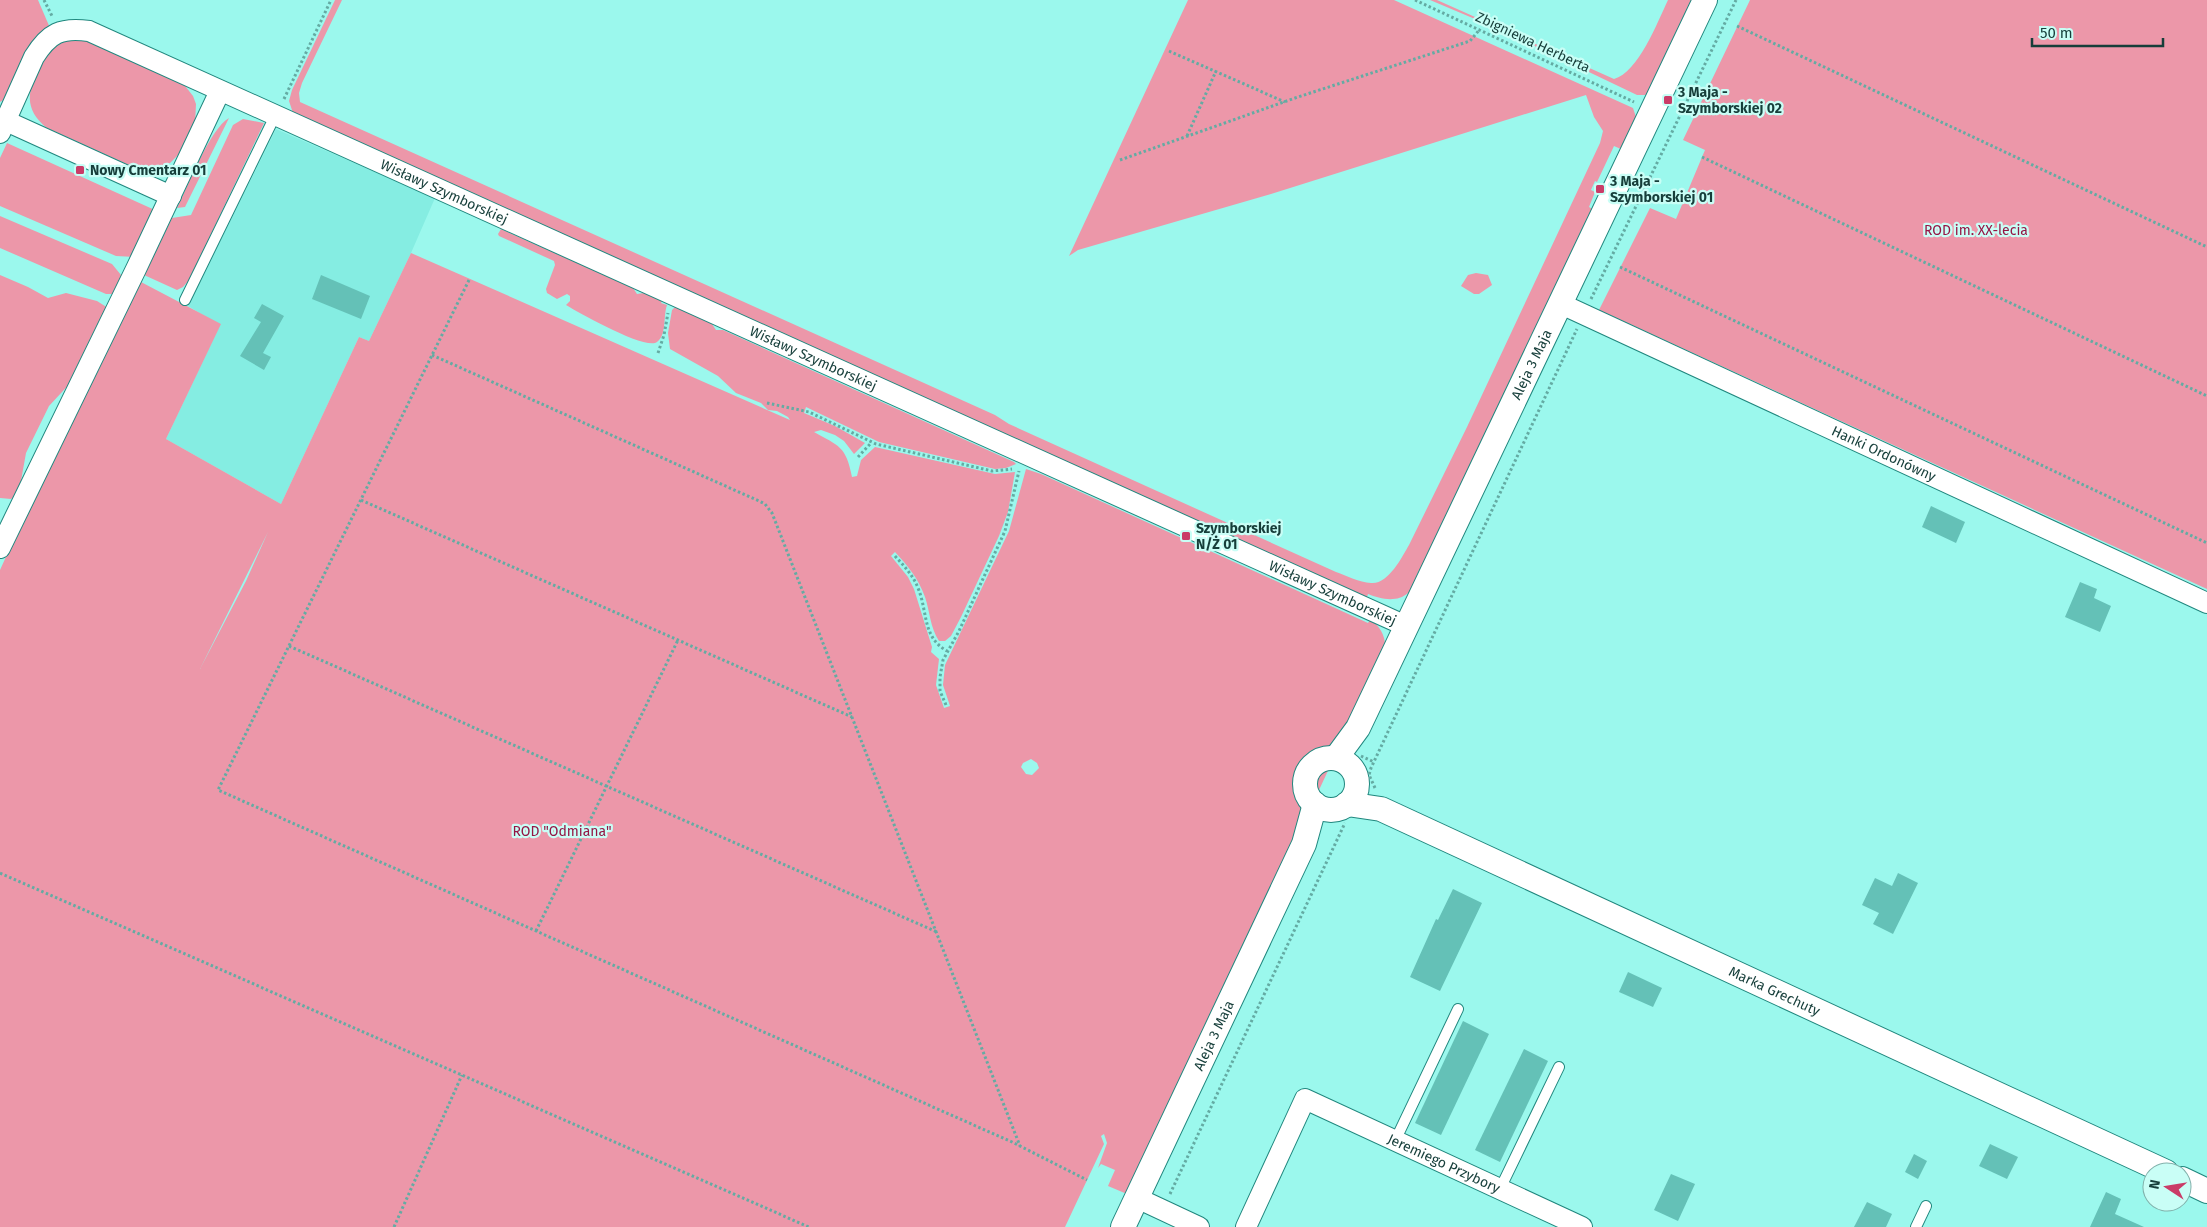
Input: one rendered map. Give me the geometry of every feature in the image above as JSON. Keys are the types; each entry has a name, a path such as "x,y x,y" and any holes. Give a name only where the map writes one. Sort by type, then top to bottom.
{"street":[{"name":"Aleja 3 Maja","path":"1356,770 1358,728 1705,0"},
{"name":"Wisławy Szymborskiej","path":"171,196 2,124 34,57 48,37 73,29 89,31 1406,626"},
{"path":"0,548 220,91"},
{"name":"Hanki Ordonówny","path":"1559,303 2207,603"},
{"path":"1319,760 1356,770 1356,790 1336,810 1306,790 1308,773 1319,760"},
{"name":"Marka Grechuty","path":"1356,770 1381,809"},
{"name":"Marka Grechuty","path":"1336,810 1381,809 2144,1162"},
{"name":"Aleja 3 Maja","path":"1123,1227 1304,844 1336,810"},
{"name":"Jeremiego Przybory","path":"1246,1227 1305,1099 1582,1227"},
{"path":"2192,1184 2207,1191"},
{"path":"1137,1198 1199,1227"}],"lane":[{"path":"185,300 275,116"},
{"path":"1395,1141 1458,1009"},
{"path":"1500,1189 1559,1068"},
{"path":"1916,1227 1926,1206"}],"path":[{"path":"275,116 331,0"},
{"name":"Zbigniewa Herberta","path":"1415,0 1614,92"},
{"path":"1591,300 1736,0"},
{"path":"1737,26 2207,247"},
{"path":"1120,160 1284,102 1470,40 1480,29"},
{"path":"1169,51 1284,102"},
{"path":"1187,136 1216,71"},
{"path":"1702,157 2207,396"},
{"path":"1620,267 2207,543"},
{"path":"469,280 218,790 1020,1146 1087,1180"},
{"path":"658,353 664,335 669,307 674,296"},
{"path":"1356,770 1370,775 1374,762 1578,328"},
{"path":"432,355 765,504 772,513 1020,1146"},
{"path":"767,403 810,412 872,442 992,471 1020,468 1005,531 959,631 947,651 940,677 940,691 946,705"},
{"path":"858,457 872,442"},
{"path":"361,500 852,717"},
{"path":"895,556 908,571 919,589 929,631 934,641 947,651"},
{"path":"536,931 678,640"},
{"path":"289,646 937,932"},
{"path":"1356,770 1374,762"},
{"path":"1166,1200 1192,1151 1344,824 1336,810"},
{"path":"0,873 809,1227"},
{"path":"394,1227 462,1075"}],"shaded area":[{"path":"276,129 435,198 369,341 359,337 281,504 166,439 220,325 188,306"}],"green space":[{"path":"0,0 38,0 50,28 5,99 0,102"},
{"path":"335,0 342,0 302,83 299,93 300,102 995,415 1009,424 1336,572 1371,583 1383,580 1389,575 1409,545 1467,427 1600,143 1603,131 1594,117 1586,95 1271,194 1078,250 1069,256 1188,0 1394,0 1633,108 1637,120 1623,150 1614,146 1597,182 1595,181 1591,190 1595,192 1589,207 1594,210 1423,572 1419,570 1411,588 1404,596 1388,599 1368,594 1366,600 293,113 289,101 292,90"},
{"path":"1430,0 1437,0 1614,79 1623,75 1639,57 1653,33 1668,0 1695,0 1651,91 1645,95 1637,95 1501,30"},
{"name":"ROD im. XX-lecia","path":"1750,0 2207,0 2207,589 1599,310 1650,208 1676,219 1705,150 1683,140"},
{"path":"76,36 182,82 193,96 196,104 195,125 180,153 170,163 151,169 133,167 47,128 39,121 31,106 30,91 40,63 51,46 59,41"},
{"path":"229,118 185,207 177,208 207,146 214,134"},
{"path":"243,119 264,123 189,280 183,287 177,290 144,275 172,218 191,215 233,125"},
{"path":"7,143 157,211 135,257 116,256 0,206 0,158"},
{"path":"0,216 112,264 121,275 125,275 116,294 106,294 0,248"},
{"path":"501,229 633,288 637,294 644,293 662,301 661,303 667,305 664,330 660,339 657,342 651,343 627,336 598,323 566,305 570,301 570,296 567,294 557,299 547,293 546,289 555,265 554,261 499,236 498,234"},
{"name":"ROD \"Odmiana\"","path":"411,253 790,420 777,411 768,410 761,403 736,393 718,376 670,349 668,333 672,310 675,307 712,324 716,330 723,330 1014,462 1016,464 1006,468 995,469 879,442 806,407 804,413 835,426 865,443 854,454 844,441 835,435 821,430 814,432 840,448 847,459 852,477 857,476 861,460 875,447 995,474 1015,472 1008,512 999,536 961,617 951,636 945,641 939,641 936,636 925,597 916,578 895,552 891,556 908,577 914,589 932,647 931,652 939,659 936,685 944,708 950,706 943,685 945,665 1009,531 1026,469 1041,474 1368,623 1370,620 1377,625 1383,636 1385,648 1221,1001 1127,1194 1108,1186 1115,1170 1101,1164 1098,1168 1107,1143 1104,1134 1101,1136 1104,1144 1065,1227 0,1227 0,570 141,282 221,324 166,439 281,504 359,337 369,341","holes":["268,532 246,581 200,669","1031,759 1037,763 1039,768 1032,775 1026,774 1021,767 1023,763"]},
{"path":"1476,273 1488,275 1492,285 1479,294 1474,294 1461,286 1468,275"},
{"path":"0,275 48,298 66,293 97,301 108,308 75,378 49,406 26,453 19,492 11,499 0,498"}],"building":[{"path":"321,275 370,296 361,319 312,299"},
{"path":"262,304 284,316 263,353 271,357 264,370 240,356 261,322 254,318"},
{"path":"1931,506 1965,522 1956,543 1922,527"},
{"path":"2080,582 2097,589 2094,598 2111,606 2100,632 2065,617"},
{"path":"1898,873 1918,883 1893,934 1873,924 1879,913 1862,905 1875,878 1892,886"},
{"path":"1453,889 1482,903 1440,991 1410,977 1436,919 1438,920"},
{"path":"1628,972 1662,988 1653,1007 1619,992"},
{"path":"1463,1021 1489,1034 1441,1135 1415,1123"},
{"path":"1524,1049 1548,1061 1500,1162 1475,1150"},
{"path":"1990,1144 2018,1157 2007,1179 1979,1166"},
{"path":"1914,1154 1927,1161 1918,1179 1905,1172"},
{"path":"1671,1174 1695,1184 1678,1221 1654,1210"},
{"path":"2106,1192 2121,1199 2115,1214 2144,1227 2090,1227"},
{"path":"1867,1202 1892,1214 1886,1227 1854,1227"}],"place":[{"name":"3 Maja - Szymborskiej 02","path":"1668,100"},
{"name":"Nowy Cmentarz 01","path":"80,170"},
{"name":"3 Maja - Szymborskiej 01","path":"1600,189"},
{"name":"Szymborskiej N/Ż 01","path":"1186,536"}]}
